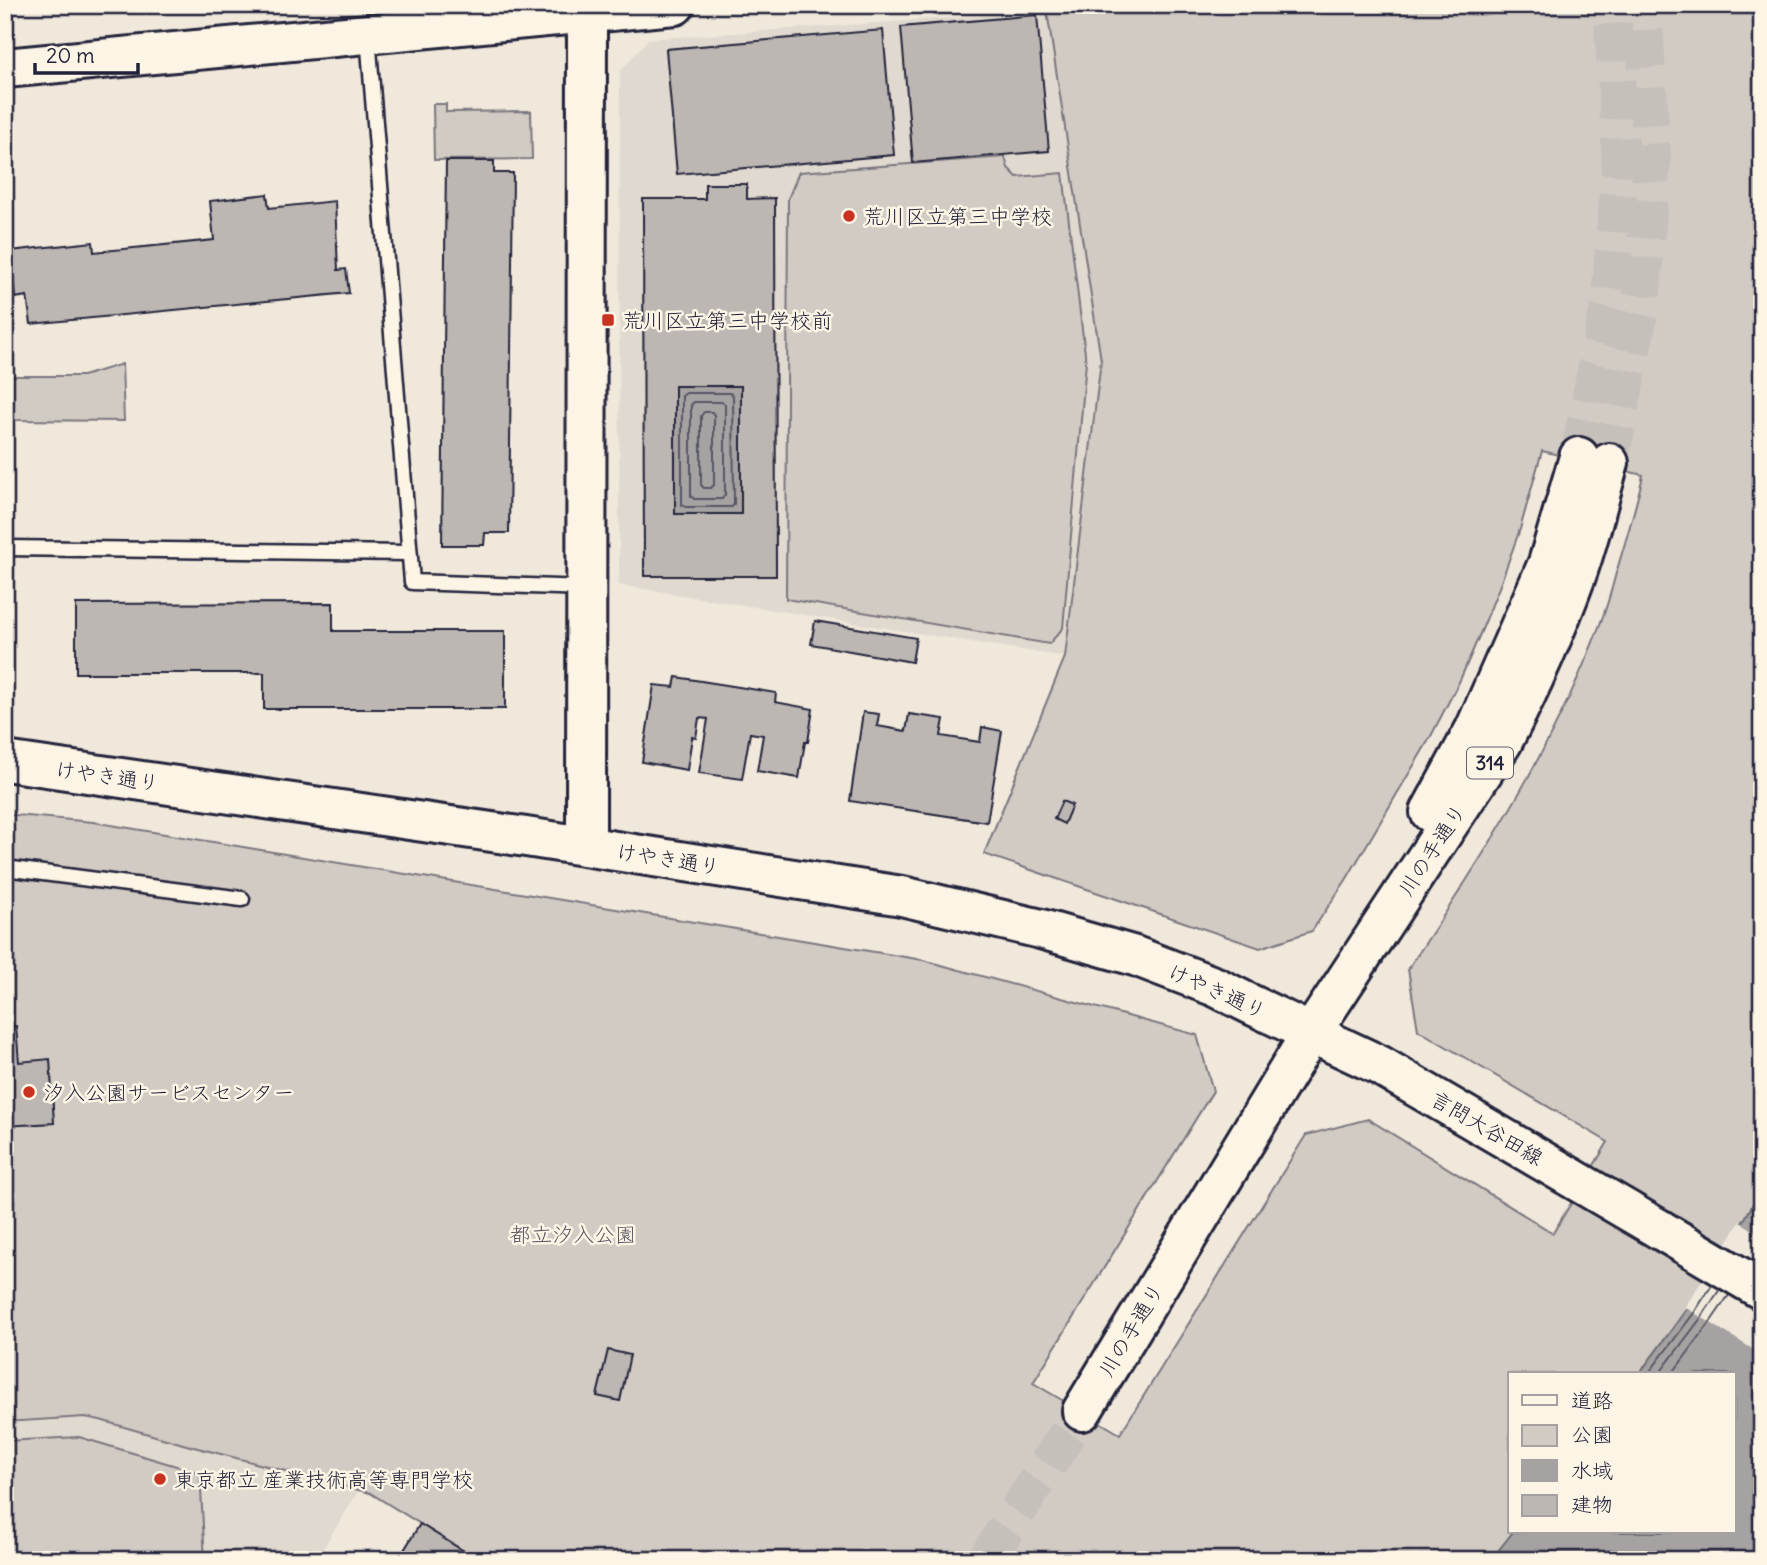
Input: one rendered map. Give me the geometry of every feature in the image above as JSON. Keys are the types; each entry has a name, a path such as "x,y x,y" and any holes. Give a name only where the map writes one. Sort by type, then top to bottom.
{"street":[{"path":"5,68 675,5"},
{"path":"586,846 587,13"},
{"name":"川の手通り","path":"1082,1411 1311,1033 1475,729 1594,460"},
{"name":"けやき通り","path":"5,761 586,846 902,896 1041,929 1135,956 1216,987 1311,1033"},
{"name":"言問大谷田線","path":"1311,1033 1379,1065 1762,1290"}],"lane":[{"path":"368,35 412,582 586,588"},
{"path":"5,548 409,553"},
{"path":"5,868 242,899"}],"shaded area":[{"name":"荒川区立第三中学校","path":"1047,11 1101,360 1065,657 619,585 620,72 648,39"},
{"name":"東京都立 産業技術高等専門学校","path":"85,1417 359,1490 316,1560 5,1560 5,1422"}],"green space":[{"name":"都立汐入公園","path":"1046,5 1762,5 1762,1187 1705,1283 1640,1372 1508,1372 1508,1534 1511,1534 1491,1560 479,1560 370,1493 85,1417 5,1422 5,814 93,822 923,960 1197,1035 1213,1091 1033,1383 1120,1434 1306,1135 1368,1119 1553,1233 1608,1142 1418,1030 1408,969 1516,800 1562,711 1606,608 1643,475 1542,451 1520,529 1500,585 1460,680 1430,738 1346,880 1312,931 1260,948 984,854 1065,657 1101,360"},
{"path":"433,104 446,104 446,112 531,111 532,159 434,160"},
{"path":"1005,157 1008,168 1017,177 1063,173 1086,362 1063,628 1049,644 786,599 788,199 799,172"},
{"path":"122,364 124,421 10,420 7,376 83,376"},
{"path":"79,1437 200,1473 205,1560 5,1560 5,1441"}],"water":[{"path":"675,386 741,386 741,514 675,514"},
{"path":"1762,1187 1762,1560 1491,1560 1511,1534 1736,1534 1736,1372 1640,1372 1689,1306"}],"pier":[{"path":"1740,1222 1762,1235 1762,1355 1685,1307"}],"building":[{"path":"1037,15 1049,151 913,163 901,27"},
{"path":"883,30 894,155 677,174 666,49"},
{"path":"446,161 494,161 494,173 513,173 509,533 485,533 484,545 442,545"},
{"path":"705,184 747,184 747,199 775,198 776,576 644,576 643,199 705,199","holes":["675,386 741,386 741,514 675,514"]},
{"path":"267,194 269,208 335,201 338,270 346,269 349,293 31,324 27,296 15,298 10,251 93,242 94,252 214,240 210,201"},
{"path":"333,603 333,631 505,631 505,709 264,709 264,673 76,673 76,604"},
{"path":"815,621 916,638 912,662 811,644"},
{"path":"676,677 776,693 775,702 813,709 799,778 757,771 763,735 750,733 742,779 699,773 708,719 699,718 696,738 692,737 687,770 642,762 654,685 674,687"},
{"path":"863,712 879,714 877,726 906,731 909,714 944,719 941,736 980,742 982,727 1002,731 987,822 850,801"},
{"path":"1062,801 1072,805 1064,824 1054,819"},
{"name":"汐入公園サービスセンター","path":"16,1026 19,1062 50,1059 54,1123 5,1126 5,1027"},
{"path":"608,1350 630,1355 620,1401 597,1396"},
{"path":"420,1524 478,1560 398,1560"}],"tunnel":[{"path":"1579,457 1610,300 1621,160 1612,5"},
{"path":"1609,463 1641,304 1652,160 1643,5"},
{"path":"986,1560 1082,1411"}],"place":[{"name":"荒川区立第三中学校","path":"849,216"},
{"name":"荒川区立第三中学校前","path":"608,320"},
{"name":"汐入公園サービスセンター","path":"29,1092"},
{"name":"東京都立 産業技術高等専門学校","path":"160,1479"}]}
